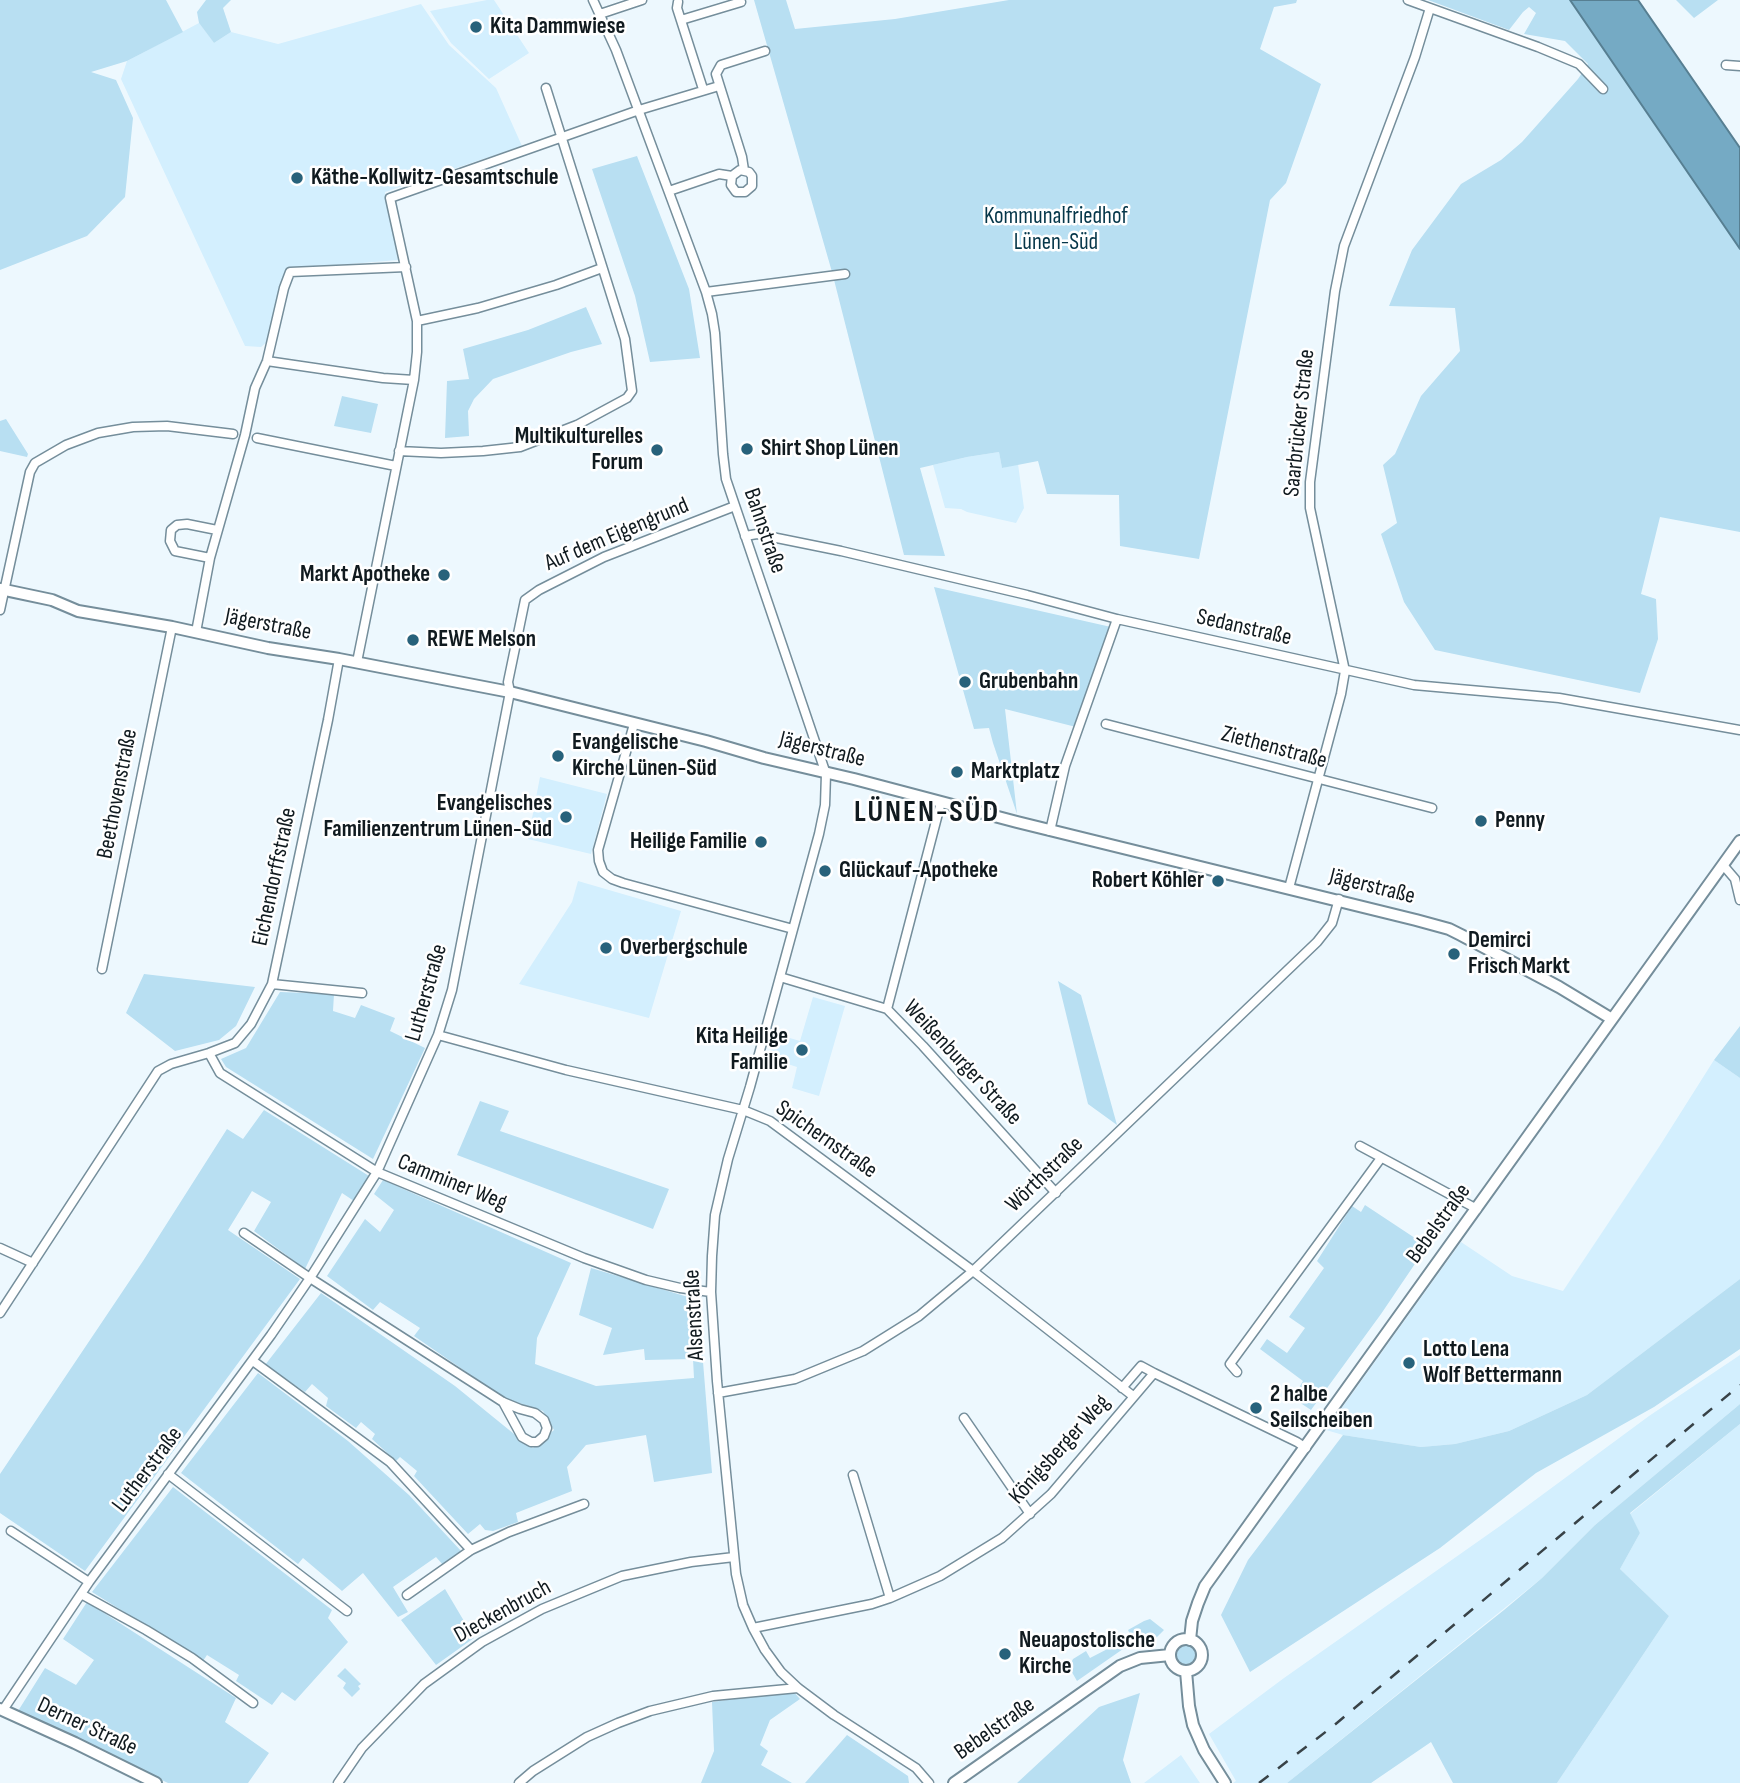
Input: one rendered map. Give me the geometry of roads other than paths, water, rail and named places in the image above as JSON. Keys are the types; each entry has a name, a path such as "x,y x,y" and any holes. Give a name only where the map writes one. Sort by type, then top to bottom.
{"street":[{"name":"Bahnstraße","path":"593,0 616,50 706,292 716,333 724,469 826,774"},
{"path":"600,14 642,0"},
{"path":"1408,0 1578,64 1603,89"},
{"path":"679,1 677,8 703,89"},
{"path":"681,20 741,2"},
{"name":"Saarbrücker Straße","path":"1289,888 1342,694 1345,671 1310,508 1310,482 1328,338 1344,246 1415,57 1430,8"},
{"path":"744,170 716,74 721,65 765,51"},
{"path":"1726,65 1740,66"},
{"path":"357,662 414,380 417,352 417,321 390,198 639,110 719,86"},
{"path":"399,451 475,452 520,447 577,425 627,398 632,391 625,339 546,88"},
{"path":"737,171 749,172 752,186 745,192 736,191 730,180 732,176 737,171"},
{"path":"668,191 719,174 732,176"},
{"path":"196,632 217,530 290,272 406,267"},
{"path":"417,321 556,285 602,268"},
{"path":"706,292 845,274"},
{"path":"267,361 414,380"},
{"path":"0,610 5,566 30,472 35,463 65,445 98,433 133,427 167,426 233,434"},
{"path":"257,438 396,466"},
{"name":"Auf dem Eigengrund","path":"510,692 508,682 525,600 604,557 735,506"},
{"path":"210,558 175,551 170,541 171,530 177,525 187,524 217,530"},
{"name":"Sedanstraße","path":"745,536 757,534 841,551 1117,619 1415,685 1559,698 1740,730"},
{"name":"Jägerstraße","path":"2,589 52,600 78,611 510,692 1050,831 1448,929 1559,987 1612,1019"},
{"path":"1050,831 1065,766 1117,619"},
{"name":"Beethovenstraße","path":"102,969 172,627"},
{"name":"Eichendorffstraße","path":"0,1313 158,1071 171,1064 235,1043 251,1024 272,984 339,659"},
{"name":"Lutherstraße","path":"1,1710 89,1582 253,1361 310,1278 377,1172 438,1035 452,990 510,692"},
{"path":"634,724 598,850 603,872 623,883 793,929"},
{"name":"Ziethenstraße","path":"1106,724 1432,808"},
{"name":"Alsenstraße","path":"826,774 823,816 728,1158 715,1214 711,1292 734,1557 740,1593 752,1628 772,1661 798,1688 916,1769 929,1783"},
{"path":"887,1009 941,802"},
{"name":"Bebelstraße","path":"1190,1640 1192,1621 1205,1586 1740,841"},
{"path":"1723,865 1735,878 1740,900"},
{"name":"Wörthstraße","path":"718,1392 795,1379 863,1351 919,1316 974,1271 1317,942 1332,923 1339,900"},
{"name":"Weißenburger Straße","path":"780,977 887,1009 1056,1193"},
{"path":"272,984 362,993"},
{"name":"Spichernstraße","path":"438,1035 566,1070 743,1110 769,1121 788,1132 974,1271 1133,1396"},
{"name":"Camminer Weg","path":"209,1053 220,1073 377,1172 584,1258 646,1280 711,1292"},
{"path":"1360,1146 1477,1209"},
{"path":"1237,1371 1230,1364 1381,1158"},
{"path":"244,1233 503,1402 536,1413 544,1420 547,1428 544,1436 537,1442 522,1437 503,1402"},
{"path":"0,1248 33,1263"},
{"path":"253,1361 390,1462 471,1550"},
{"name":"Königsberger Weg","path":"752,1628 872,1604 940,1576 972,1558 1002,1538 1030,1514 1154,1373 1142,1366 1122,1388"},
{"path":"1154,1373 1306,1447"},
{"path":"964,1418 1030,1514"},
{"path":"168,1474 347,1611"},
{"path":"853,1475 890,1598"},
{"path":"407,1595 471,1550 509,1532 584,1504"},
{"path":"11,1531 89,1582"},
{"name":"Dieckenbruch","path":"338,1783 362,1748 424,1684 482,1642 542,1609 622,1576 691,1562 734,1557"},
{"path":"81,1594 192,1658 253,1703"},
{"path":"1190,1640 1199,1645 1202,1655 1196,1668 1186,1671 1173,1665 1170,1655 1176,1643 1190,1640"},
{"name":"Bebelstraße","path":"954,1783 1120,1666 1140,1658 1170,1655"},
{"path":"1186,1671 1193,1725 1224,1783"},
{"path":"519,1783 587,1737 650,1711 713,1696 798,1688"},
{"name":"Derner Straße","path":"1,1710 156,1783"}],"railway":[{"path":"1259,1783 1332,1727 1740,1385"}],"place":[{"name":"Kita Dammwiese","path":"476,27"},
{"name":"Käthe-Kollwitz-Gesamtschule","path":"297,178"},
{"name":"Shirt Shop Lünen","path":"747,449"},
{"name":"Multikulturelles Forum","path":"657,450"},
{"name":"Markt Apotheke","path":"444,575"},
{"name":"REWE Melson","path":"413,640"},
{"name":"Grubenbahn","path":"965,682"},
{"name":"Evangelische Kirche Lünen-Süd","path":"558,756"},
{"name":"Marktplatz","path":"957,772"},
{"name":"Evangelisches Familienzentrum Lünen-Süd","path":"566,817"},
{"name":"Penny","path":"1481,821"},
{"name":"Heilige Familie","path":"761,842"},
{"name":"Glückauf-Apotheke","path":"825,871"},
{"name":"Robert Köhler","path":"1218,881"},
{"name":"Overbergschule","path":"606,948"},
{"name":"Demirci Frisch Markt","path":"1454,954"},
{"name":"Kita Heilige Familie","path":"802,1050"},
{"name":"Lotto Lena Wolf Bettermann","path":"1409,1363"},
{"name":"2 halbe Seilscheiben","path":"1256,1408"},
{"name":"Neuapostolische Kirche","path":"1005,1654"}],"district":[{"name":"LÜNEN-SÜD","path":"927,813"}],"park label":[{"name":"Kommunalfriedhof Lünen-Süd","path":"1056,230"}]}
